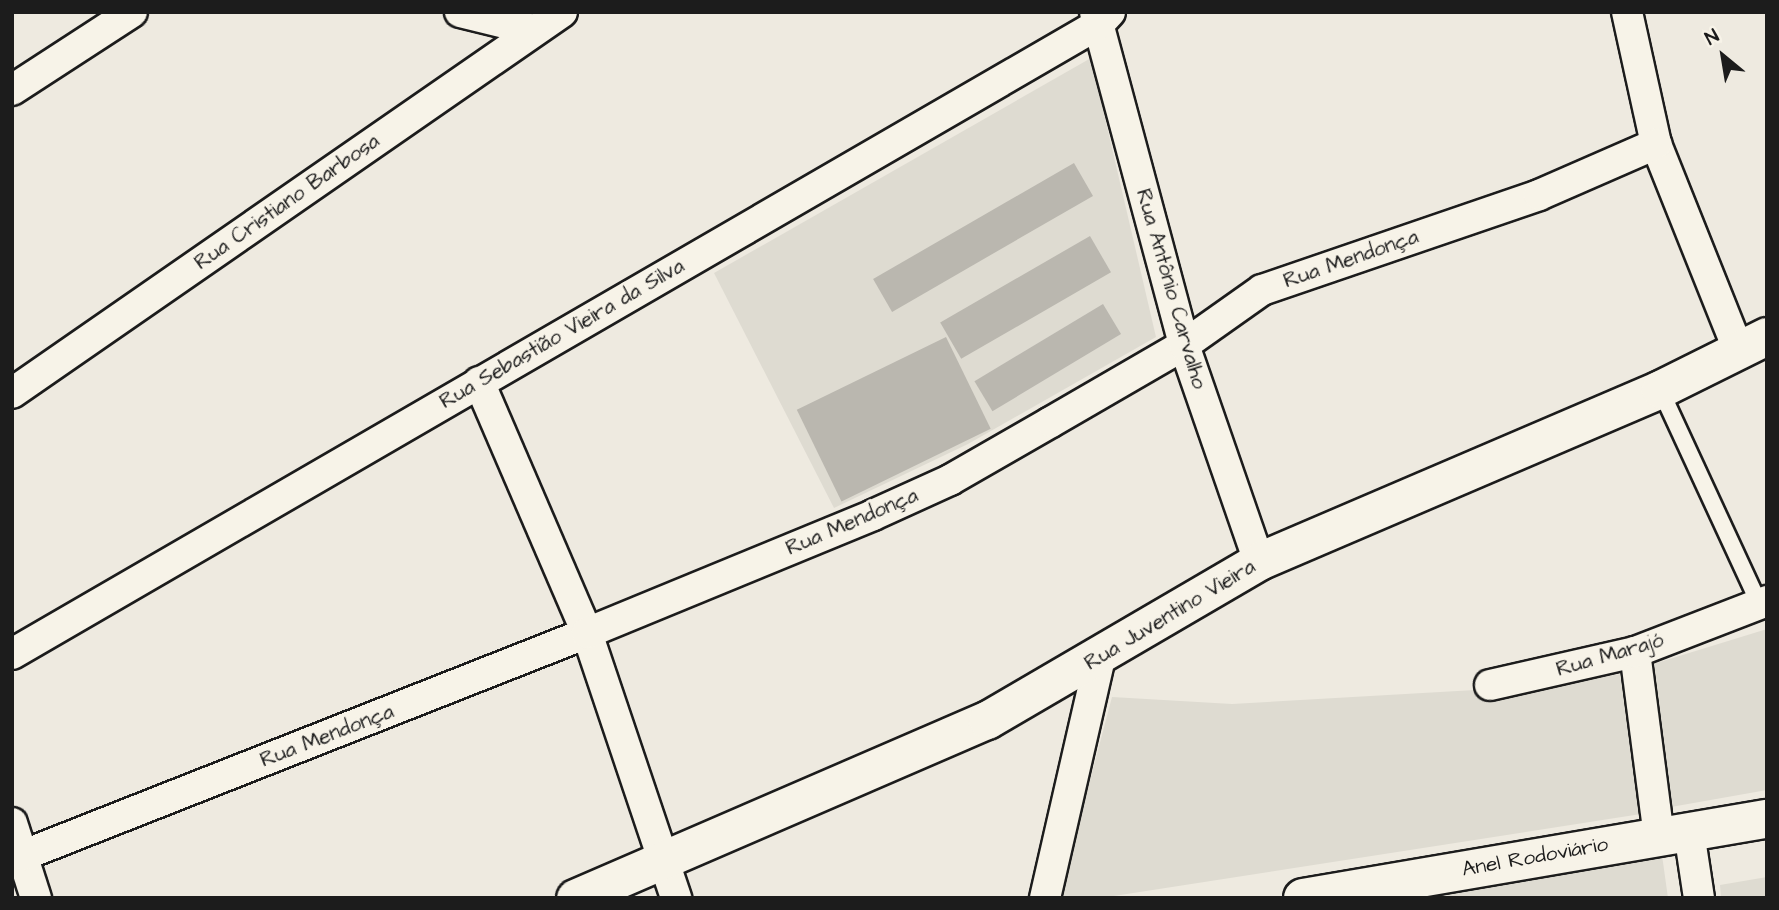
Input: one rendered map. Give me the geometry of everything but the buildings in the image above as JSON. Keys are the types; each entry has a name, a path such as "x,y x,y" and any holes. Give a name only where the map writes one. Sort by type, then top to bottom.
{"main road":[{"name":"Anel Rodoviário","path":"1303,898 1767,820"}],"street":[{"path":"12,90 132,12"},
{"path":"460,12 534,30"},
{"name":"Rua Cristiano Barbosa","path":"12,393 562,12"},
{"path":"1627,12 1656,144 1753,343"},
{"name":"Rua Antônio Carvalho","path":"1101,16 1184,345 1259,561"},
{"name":"Rua Sebastião Vieira da Silva","path":"12,654 1101,16"},
{"name":"Rua Mendonça","path":"24,855 587,633 950,480 1184,345 1262,290 1539,195 1656,144"},
{"name":"Rua Juventino Vieira","path":"575,898 665,862 987,720 1100,657 1259,561 1660,389 1753,343"},
{"path":"479,382 587,633 676,898"},
{"name":"Rua Marajó","path":"1490,685 1634,652 1763,602"},
{"path":"1634,652 1674,834 1699,898"},
{"path":"1045,898 1100,657"},
{"path":"12,823 36,898"}],"lane":[{"path":"1660,389 1763,602"}],"shaded area":[{"path":"1091,58 1156,337 968,444 834,508 714,273"},
{"path":"1767,629 1767,790 1671,807 1637,669"},
{"path":"1624,674 1641,814 1101,898 1059,898 1112,697 1232,704 1475,690"},
{"path":"1662,855 1668,898 1420,898"},
{"path":"1767,877 1767,898 1721,898 1720,885"}]}
